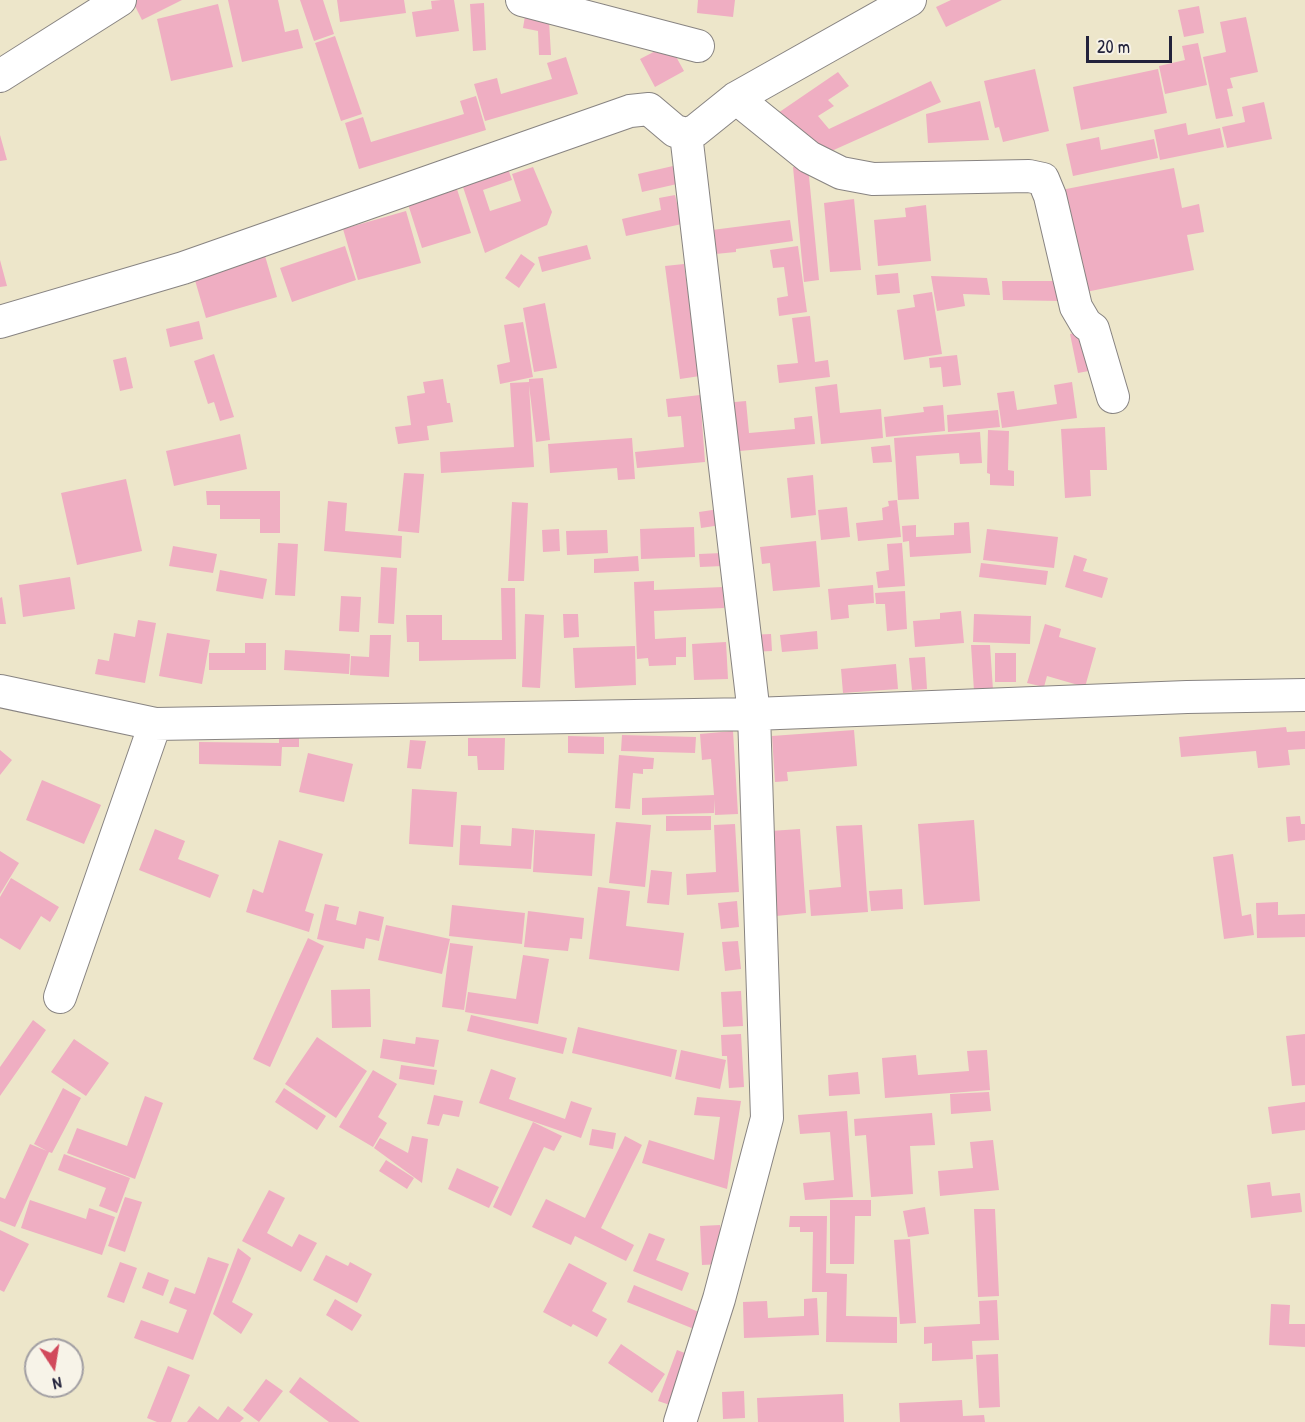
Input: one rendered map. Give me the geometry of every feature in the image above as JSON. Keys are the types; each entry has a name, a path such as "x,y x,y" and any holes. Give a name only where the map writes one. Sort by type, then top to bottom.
{"street":[{"path":"0,76 120,0"},
{"path":"522,0 698,46"},
{"path":"0,322 183,268 630,111 649,109 675,131 686,134 695,131 736,98 910,0"},
{"path":"736,98 809,157 840,173 873,179 1029,176 1043,179 1050,196 1076,307 1086,324 1093,328 1113,397"},
{"path":"680,1422 719,1299 767,1118 754,714 686,134"},
{"path":"0,691 154,723 754,714 1187,697 1305,695"},
{"path":"60,997 154,723"}],"building":[{"path":"132,0 182,0 142,20"},
{"path":"228,0 278,0 285,32 298,29 303,48 242,62"},
{"path":"300,0 323,0 334,34 314,41"},
{"path":"337,0 404,0 406,13 340,22"},
{"path":"454,0 459,31 416,37 412,12 432,9 431,1"},
{"path":"698,0 735,0 733,17 697,13"},
{"path":"951,0 1002,0 946,27 936,7"},
{"path":"484,3 486,50 473,51 470,4"},
{"path":"218,4 233,67 171,81 157,19"},
{"path":"1199,6 1204,33 1184,37 1178,10"},
{"path":"525,16 549,21 551,55 539,55 538,31 523,28"},
{"path":"1246,17 1258,72 1230,78 1233,88 1227,89 1233,116 1216,119 1203,57 1226,52 1220,22"},
{"path":"335,36 362,114 341,121 315,43"},
{"path":"1198,43 1207,85 1165,94 1159,66 1185,60 1182,46"},
{"path":"669,44 684,71 655,87 640,59"},
{"path":"566,57 578,94 485,121 474,84 497,78 501,94 552,79 547,63"},
{"path":"1035,69 1049,131 1003,142 999,127 995,128 984,81"},
{"path":"1158,69 1167,113 1081,130 1073,87"},
{"path":"838,72 849,86 828,100 834,106 818,116 829,129 931,81 941,102 827,153 778,113"},
{"path":"476,96 486,130 359,169 345,123 363,117 371,142 464,114 460,101"},
{"path":"980,101 989,140 928,143 926,114"},
{"path":"1264,102 1272,139 1227,148 1222,127 1245,122 1242,107"},
{"path":"1186,123 1188,135 1220,128 1224,147 1160,160 1154,130"},
{"path":"0,135 7,160 0,161"},
{"path":"1099,137 1101,150 1154,139 1158,158 1073,176 1066,144"},
{"path":"506,163 512,180 483,190 490,211 521,201 512,174 533,167 552,212 547,225 485,253 460,178"},
{"path":"673,166 677,184 642,192 638,174"},
{"path":"808,166 819,280 804,282 793,167"},
{"path":"1174,168 1182,208 1199,204 1204,232 1187,235 1194,270 1081,293 1061,190"},
{"path":"456,186 471,233 422,248 407,201"},
{"path":"675,195 682,224 626,236 622,219 661,210 659,198"},
{"path":"854,199 861,270 830,272 824,203"},
{"path":"926,205 931,261 878,266 874,220 906,217 905,208"},
{"path":"406,211 421,263 358,280 343,229"},
{"path":"790,220 793,241 715,254 712,230"},
{"path":"587,245 591,259 542,272 538,257"},
{"path":"345,246 356,280 292,302 280,268"},
{"path":"798,246 807,312 779,316 777,298 788,296 784,267 773,268 770,250"},
{"path":"263,249 277,297 206,318 192,270"},
{"path":"521,254 535,264 519,288 505,278"},
{"path":"0,260 7,286 0,287"},
{"path":"684,264 700,376 680,379 665,266"},
{"path":"898,273 900,293 877,295 875,275"},
{"path":"931,276 987,278 990,295 963,294 965,306 937,311"},
{"path":"1002,281 1060,281 1060,301 1003,300"},
{"path":"932,292 942,354 904,360 897,310 915,307 913,295"},
{"path":"545,303 557,368 534,372 523,308"},
{"path":"810,316 815,362 828,360 830,377 779,383 777,365 798,363 792,318"},
{"path":"199,321 203,339 170,347 166,329"},
{"path":"523,322 533,377 500,384 497,365 510,362 504,325"},
{"path":"1086,331 1094,370 1078,373 1070,334"},
{"path":"214,354 234,417 220,421 214,402 208,404 194,361"},
{"path":"957,355 961,385 943,387 941,367 930,368 929,358"},
{"path":"126,357 133,388 120,391 113,360"},
{"path":"543,378 550,440 536,442 529,385 534,467 441,473 440,452 514,447 510,383 529,382 529,379"},
{"path":"443,379 453,422 427,426 429,440 398,444 395,427 411,425 407,396 425,393 423,382"},
{"path":"1072,382 1077,418 1002,428 997,393 1014,391 1017,410 1057,404 1054,385"},
{"path":"837,384 840,413 881,409 883,438 821,444 815,387"},
{"path":"700,395 705,462 637,468 635,452 684,447 681,416 668,417 666,399"},
{"path":"746,401 749,433 795,429 794,418 812,416 815,444 729,452 724,403"},
{"path":"943,405 945,431 886,437 884,417 924,412 923,407"},
{"path":"998,410 1000,427 948,432 947,415"},
{"path":"1105,427 1107,470 1090,470 1091,496 1065,498 1061,429"},
{"path":"988,430 1009,431 1008,470 1014,471 1014,486 990,485 990,474 987,473"},
{"path":"980,432 982,463 960,464 959,453 916,456 919,499 898,500 894,438"},
{"path":"240,434 247,469 174,486 166,451"},
{"path":"632,438 635,479 618,480 617,468 550,473 548,444"},
{"path":"890,445 892,462 873,463 871,447"},
{"path":"404,473 424,474 419,533 398,531"},
{"path":"813,475 816,515 791,518 787,478"},
{"path":"126,479 142,551 77,565 61,493"},
{"path":"206,491 280,491 280,533 260,533 260,519 220,519 220,505 207,505"},
{"path":"897,500 901,537 858,541 856,523 883,520 882,508 889,506 888,501"},
{"path":"328,501 347,503 345,531 402,536 401,558 324,551"},
{"path":"512,502 528,503 524,581 508,581"},
{"path":"847,507 850,537 821,540 818,510"},
{"path":"719,509 721,525 701,528 699,512"},
{"path":"969,522 971,553 910,557 909,541 903,542 902,526 916,525 916,537 954,535 954,523"},
{"path":"694,527 695,557 641,559 640,529"},
{"path":"559,529 560,551 543,552 542,530"},
{"path":"987,529 1058,537 1054,568 983,560"},
{"path":"607,530 608,553 567,555 566,531"},
{"path":"816,541 820,587 773,591 770,563 762,564 760,547"},
{"path":"278,543 298,544 295,596 275,595"},
{"path":"902,543 905,586 878,588 876,572 889,570 887,544"},
{"path":"173,546 217,554 213,573 169,566"},
{"path":"722,553 723,566 700,567 699,554"},
{"path":"1074,555 1087,559 1083,571 1108,578 1102,598 1065,587"},
{"path":"638,556 639,571 594,573 594,559"},
{"path":"981,563 1048,571 1046,585 979,577"},
{"path":"381,567 397,568 394,624 378,623"},
{"path":"220,570 267,579 263,599 216,591"},
{"path":"70,577 75,609 23,617 19,585"},
{"path":"654,581 654,590 723,587 724,608 654,611 655,639 686,637 686,657 676,657 676,665 649,666 648,658 637,659 634,582"},
{"path":"873,585 874,603 848,605 849,618 831,620 828,589"},
{"path":"501,588 515,588 516,659 419,661 419,642 407,642 406,615 442,615 442,640 502,640"},
{"path":"905,591 907,629 887,631 885,604 876,604 875,593"},
{"path":"341,596 361,597 359,632 339,631"},
{"path":"2,597 6,624 0,624 0,598"},
{"path":"961,611 964,643 915,647 913,621 940,619 940,613"},
{"path":"525,614 544,615 540,688 522,687"},
{"path":"563,614 578,614 579,637 564,638"},
{"path":"974,614 1031,616 1030,644 973,642"},
{"path":"138,620 156,623 145,683 95,674 98,659 109,661 114,633 135,637"},
{"path":"1045,624 1061,629 1059,637 1096,648 1085,687 1047,676 1044,687 1027,683"},
{"path":"817,631 818,649 782,652 780,635"},
{"path":"167,633 210,640 202,684 159,676"},
{"path":"771,634 772,651 749,652 748,635"},
{"path":"370,635 391,635 389,677 350,675 351,656 369,657"},
{"path":"726,642 728,679 694,680 692,644"},
{"path":"245,643 266,643 266,670 209,670 209,653 245,653"},
{"path":"971,645 990,645 993,690 974,691"},
{"path":"635,646 636,685 575,688 573,648"},
{"path":"285,650 350,654 349,674 284,670"},
{"path":"995,653 1016,653 1016,682 995,682"},
{"path":"925,657 927,689 912,690 909,658"},
{"path":"896,664 898,689 843,693 841,669"},
{"path":"1286,727 1287,732 1305,731 1305,749 1288,750 1290,765 1258,768 1256,751 1181,757 1179,737"},
{"path":"854,730 857,766 787,772 788,781 775,782 772,736"},
{"path":"733,731 738,814 715,815 714,799 714,813 642,815 642,798 714,795 711,759 702,760 700,734"},
{"path":"279,733 299,734 299,747 282,747 281,766 199,764 199,742 279,743"},
{"path":"622,735 696,737 695,753 621,751"},
{"path":"568,736 604,737 604,754 568,753"},
{"path":"468,738 505,738 504,770 478,770 477,756 468,756"},
{"path":"410,740 426,741 421,769 407,768"},
{"path":"0,750 12,760 0,775"},
{"path":"308,753 353,764 344,802 299,792"},
{"path":"619,755 654,758 653,769 643,769 643,774 633,773 630,809 615,808"},
{"path":"42,780 101,805 84,844 26,820"},
{"path":"412,789 457,792 453,847 409,844"},
{"path":"666,816 711,816 711,830 666,831"},
{"path":"1300,816 1301,824 1305,824 1305,840 1288,842 1286,817"},
{"path":"974,820 980,901 924,905 918,824"},
{"path":"616,822 651,825 645,887 609,883"},
{"path":"735,824 739,892 687,895 686,874 716,872 714,825"},
{"path":"461,825 481,826 480,844 511,846 512,828 534,830 531,869 459,865"},
{"path":"862,825 868,912 811,916 809,890 841,887 836,826"},
{"path":"155,829 185,841 178,859 219,875 210,898 139,870"},
{"path":"800,829 806,913 776,916 770,831"},
{"path":"535,830 595,834 592,876 533,872"},
{"path":"279,840 323,854 305,911 314,914 309,932 246,912 253,889 263,893"},
{"path":"0,851 19,863 0,894"},
{"path":"1233,854 1242,916 1251,914 1254,935 1224,939 1213,857"},
{"path":"651,870 672,872 669,905 647,903"},
{"path":"11,878 59,907 50,922 41,916 20,950 0,938 0,897"},
{"path":"598,887 630,891 626,926 684,933 679,971 589,959"},
{"path":"902,889 903,909 871,911 869,891"},
{"path":"737,901 739,927 721,929 718,903"},
{"path":"1278,902 1278,915 1305,914 1305,937 1257,938 1256,903"},
{"path":"325,904 339,907 336,920 356,925 359,911 384,917 379,941 366,938 364,949 317,939"},
{"path":"452,905 525,913 522,944 449,936"},
{"path":"528,911 584,918 582,939 570,938 568,951 524,947"},
{"path":"386,925 450,939 442,974 378,960"},
{"path":"308,938 324,946 270,1067 253,1059"},
{"path":"738,941 741,969 725,971 722,942"},
{"path":"450,943 473,946 464,1010 442,1007"},
{"path":"523,955 549,959 538,1024 465,1012 468,992 516,999"},
{"path":"370,989 371,1027 332,1028 331,990"},
{"path":"741,991 743,1026 723,1027 721,992"},
{"path":"471,1015 567,1038 563,1054 467,1031"},
{"path":"33,1020 46,1030 0,1096 0,1067"},
{"path":"578,1027 677,1050 671,1077 572,1053"},
{"path":"741,1034 744,1087 729,1088 727,1056 722,1056 721,1035"},
{"path":"1305,1034 1305,1085 1292,1086 1286,1036"},
{"path":"317,1037 367,1071 336,1118 285,1084"},
{"path":"416,1037 439,1040 434,1067 380,1058 383,1039 415,1044"},
{"path":"74,1039 109,1063 86,1096 51,1072"},
{"path":"681,1050 726,1060 720,1089 675,1079"},
{"path":"987,1050 990,1090 885,1098 882,1058 916,1055 918,1075 969,1071 967,1051"},
{"path":"401,1065 437,1070 434,1085 399,1079"},
{"path":"491,1069 516,1078 509,1099 565,1119 571,1101 592,1108 581,1138 479,1103"},
{"path":"373,1070 397,1084 378,1117 387,1123 373,1147 339,1127"},
{"path":"858,1072 860,1094 829,1096 828,1075"},
{"path":"63,1088 81,1098 52,1153 49,1152 15,1227 0,1221 0,1197 5,1199 30,1144 47,1151 34,1144"},
{"path":"284,1088 326,1116 317,1130 275,1102"},
{"path":"989,1092 991,1111 951,1114 950,1094"},
{"path":"434,1095 463,1101 459,1117 443,1114 439,1126 427,1124"},
{"path":"145,1096 163,1103 135,1179 67,1153 77,1128 127,1146"},
{"path":"697,1097 741,1101 727,1189 642,1163 649,1140 714,1160 720,1117 694,1115"},
{"path":"1305,1102 1305,1130 1272,1134 1268,1107"},
{"path":"847,1111 853,1197 805,1200 803,1183 834,1180 830,1132 800,1134 798,1115"},
{"path":"932,1113 935,1145 910,1146 913,1194 871,1197 866,1135 855,1136 854,1119"},
{"path":"533,1122 562,1136 554,1151 544,1147 511,1216 493,1207"},
{"path":"592,1129 616,1133 613,1149 589,1145"},
{"path":"412,1136 428,1139 422,1183 374,1148 380,1138 408,1153"},
{"path":"625,1136 642,1145 601,1228 634,1245 626,1261 575,1236 571,1245 532,1227 546,1199 585,1218"},
{"path":"993,1140 999,1190 940,1196 938,1171 973,1168 970,1142"},
{"path":"64,1154 130,1178 117,1213 99,1206 106,1188 58,1170"},
{"path":"386,1160 414,1178 407,1189 379,1171"},
{"path":"457,1168 499,1187 489,1208 448,1189"},
{"path":"1270,1182 1272,1196 1300,1193 1302,1212 1251,1218 1247,1185"},
{"path":"269,1190 285,1198 267,1233 292,1247 299,1234 317,1243 301,1272 242,1241"},
{"path":"125,1197 142,1202 125,1252 108,1246"},
{"path":"30,1200 86,1219 89,1208 115,1217 102,1255 21,1228"},
{"path":"830,1200 871,1200 871,1216 855,1216 854,1264 830,1264"},
{"path":"925,1207 929,1234 908,1237 903,1211"},
{"path":"974,1209 995,1209 999,1296 978,1297"},
{"path":"790,1216 827,1216 826,1273 847,1274 846,1316 897,1317 897,1343 826,1342 827,1292 812,1292 813,1232 800,1232 800,1227 789,1227"},
{"path":"720,1225 722,1264 702,1265 700,1226"},
{"path":"0,1230 29,1244 4,1292 0,1290"},
{"path":"649,1233 665,1239 656,1260 689,1273 682,1291 633,1271"},
{"path":"910,1239 916,1323 900,1324 894,1240"},
{"path":"238,1248 251,1258 232,1302 253,1314 241,1334 213,1314"},
{"path":"326,1255 348,1266 350,1262 372,1274 357,1303 313,1280"},
{"path":"208,1257 229,1264 193,1360 134,1338 141,1320 178,1333 187,1310 169,1303 175,1287 195,1294"},
{"path":"120,1262 137,1268 124,1303 107,1297"},
{"path":"569,1263 607,1283 592,1311 607,1319 597,1337 573,1324 571,1327 543,1312"},
{"path":"148,1272 169,1280 163,1296 142,1288"},
{"path":"634,1285 706,1315 699,1331 627,1302"},
{"path":"817,1298 819,1335 744,1338 743,1302 767,1301 768,1318 804,1316 804,1299"},
{"path":"335,1299 362,1315 352,1331 326,1315"},
{"path":"997,1300 999,1340 972,1341 973,1359 932,1361 932,1343 924,1344 924,1327 980,1324 979,1301"},
{"path":"1271,1304 1290,1305 1289,1324 1305,1324 1305,1347 1269,1345"},
{"path":"621,1344 665,1374 652,1393 608,1363"},
{"path":"677,1350 698,1358 679,1408 658,1401"},
{"path":"998,1354 1000,1407 979,1408 976,1355"},
{"path":"168,1366 190,1375 171,1422 157,1422 147,1418"},
{"path":"300,1377 360,1422 329,1422 289,1392"},
{"path":"266,1379 283,1391 259,1422 243,1410"},
{"path":"744,1391 745,1418 723,1419 722,1392"},
{"path":"843,1394 844,1422 758,1422 757,1398"},
{"path":"962,1400 963,1416 984,1415 985,1422 900,1422 899,1403"},
{"path":"199,1406 218,1420 228,1406 244,1418 240,1422 187,1422"}]}
